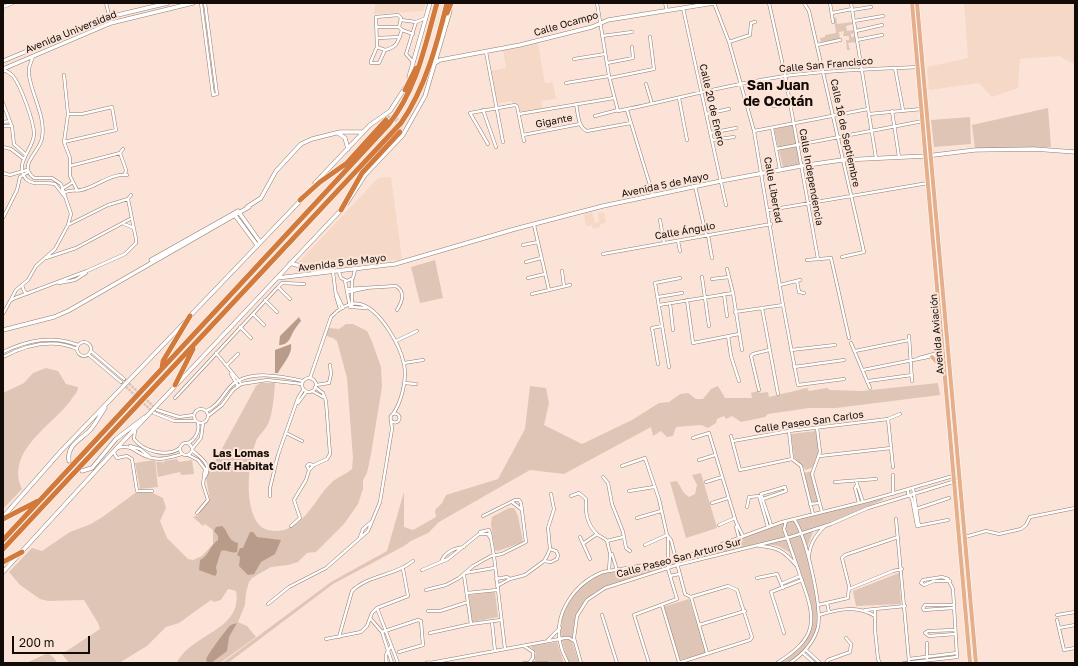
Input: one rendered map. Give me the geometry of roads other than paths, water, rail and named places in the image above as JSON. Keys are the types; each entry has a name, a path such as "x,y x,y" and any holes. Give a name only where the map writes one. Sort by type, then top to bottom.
{"highway":[{"path":"3,540 389,124 408,97 423,53 437,3"},
{"path":"3,549 401,124 420,90 441,27 447,3"},
{"path":"441,27 452,3"},
{"path":"404,90 423,53"},
{"path":"300,200 320,182 347,163 386,120"},
{"path":"341,210 362,173 400,132"},
{"path":"162,369 163,361 190,316"},
{"path":"175,385 196,344"},
{"path":"3,518 41,500"},
{"path":"3,562 22,552"}],"main road":[{"name":"Avenida Universidad","path":"3,61 110,17 168,3"},
{"name":"Avenida Universidad","path":"3,69 111,23 193,3"},
{"path":"3,518 62,450 259,244 363,132 390,111 404,90 414,63 430,3"},
{"path":"3,572 175,385 240,319 290,263 341,210 350,200 365,175 403,134 425,96 452,3"},
{"name":"Calle Ocampo","path":"435,63 440,60 520,45 600,23 667,10 714,3"},
{"name":"Avenida Aviación","path":"912,3 923,121 929,155 929,183 944,351 965,537 976,663"},
{"name":"Avenida Aviación","path":"917,3 935,244"},
{"path":"437,53 441,58 447,59"},
{"path":"3,330 54,317 68,311 159,256 249,207 261,198 276,171 301,144 312,139 338,133 363,132"},
{"path":"338,133 345,138 348,149"},
{"name":"Avenida 5 de Mayo","path":"277,278 339,272 402,263 534,225 653,196 695,186 801,166 842,160 929,155 982,150 1034,149 1075,152"},
{"path":"236,213 242,224 259,244"},
{"name":"Avenida 5 de Mayo","path":"290,263 313,270 331,270 408,261"},
{"name":"Avenida Aviación","path":"944,351 944,373 953,482 970,663"},
{"path":"932,356 939,363 944,373"},
{"path":"69,462 69,452 72,446 91,429 107,404"},
{"path":"82,471 92,468 116,439 149,414"}],"street":[{"path":"3,8 13,3"},
{"path":"106,3 111,23"},
{"path":"201,3 213,95 217,94 205,3"},
{"path":"597,3 605,54 618,111"},
{"path":"665,3 667,10"},
{"name":"Calle Libertad","path":"714,3 729,42 754,132 769,210 783,305 798,385 844,379"},
{"name":"Calle Independencia","path":"769,3 785,76 818,259"},
{"name":"Calle 16 de Septiembre","path":"804,3 809,11 850,197 864,252 842,257"},
{"path":"830,3 833,22"},
{"path":"851,3 876,158"},
{"path":"832,13 871,7"},
{"name":"Calle 20 de Enero","path":"683,8 701,94 722,181 726,205"},
{"path":"385,50 379,63 371,63 377,47 375,19 378,16 398,15 401,20 399,27"},
{"path":"854,21 883,16"},
{"path":"401,20 416,22 426,18"},
{"path":"414,63 406,54 416,22"},
{"path":"729,42 750,34 751,24 755,22"},
{"path":"856,31 882,25"},
{"path":"376,26 399,27 402,30 413,34"},
{"path":"377,47 385,50 394,48 398,43 402,30"},
{"path":"602,36 632,32"},
{"path":"857,40 882,35"},
{"path":"377,38 400,37"},
{"path":"566,83 654,69 650,37"},
{"path":"817,45 840,40"},
{"path":"607,63 633,58 632,47"},
{"path":"486,51 496,108 504,142"},
{"path":"574,59 605,54"},
{"path":"3,314 16,290 56,248 68,225 70,214 63,192 55,180 36,179 28,171 28,163 38,150 41,143 43,127 29,75 29,68 33,56"},
{"name":"Calle San Francisco","path":"595,116 701,94 741,84 785,76 823,72 918,67"},
{"path":"895,68 903,110"},
{"path":"3,69 16,80 32,121 34,134 31,146 24,159 23,174 32,183 52,183 61,189"},
{"path":"64,75 68,114 64,142 70,158 70,176 77,190"},
{"path":"646,84 652,104"},
{"path":"519,114 614,98"},
{"path":"679,98 687,140"},
{"path":"3,103 12,126 15,147 13,150"},
{"path":"772,106 790,103"},
{"path":"576,104 580,124"},
{"path":"488,144 470,113 515,105 519,114 524,141"},
{"path":"64,142 117,130 112,106 82,114 68,114"},
{"path":"706,114 729,109"},
{"path":"754,132 868,109"},
{"path":"869,114 922,109"},
{"path":"483,110 496,147"},
{"path":"627,110 653,196"},
{"path":"892,111 899,157"},
{"path":"3,122 10,121"},
{"path":"776,149 923,121"},
{"name":"Gigante","path":"523,135 580,124 584,130 592,132 631,123"},
{"path":"3,126 12,126"},
{"path":"710,133 736,128"},
{"path":"772,128 780,170"},
{"path":"712,140 734,137"},
{"path":"31,146 38,150"},
{"path":"3,147 13,150 24,159"},
{"path":"15,147 26,155"},
{"path":"70,166 120,153 123,149"},
{"path":"63,192 73,189 83,190 126,175 126,170 120,153"},
{"path":"3,218 17,190 20,177 28,171"},
{"path":"3,173 10,175 23,174"},
{"path":"61,189 73,182"},
{"path":"769,210 929,183"},
{"path":"695,186 712,258"},
{"path":"68,225 113,203 128,199 131,195"},
{"path":"9,302 14,298 57,283 125,254 134,247 136,243 128,199"},
{"path":"70,214 78,220"},
{"path":"45,258 61,254 83,245 132,218"},
{"path":"660,220 664,243"},
{"path":"123,224 134,228"},
{"name":"Calle Ángulo","path":"603,254 771,224"},
{"path":"534,225 549,290"},
{"path":"678,241 680,251"},
{"path":"522,245 538,242"},
{"path":"56,248 61,254"},
{"path":"807,260 830,257 832,260 849,338"},
{"path":"526,262 541,258"},
{"path":"727,269 733,293 742,350"},
{"path":"350,306 352,279 355,270"},
{"path":"562,271 564,286"},
{"path":"332,272 335,292 342,308"},
{"path":"339,272 341,278 345,280 350,306"},
{"path":"528,278 545,274"},
{"path":"712,279 729,276"},
{"path":"702,277 709,326"},
{"path":"669,367 656,283 680,278"},
{"path":"345,280 352,279"},
{"path":"780,284 798,281 799,292 804,293"},
{"path":"175,398 282,283 304,284"},
{"path":"22,285 24,291 28,294"},
{"path":"347,290 388,285 399,288 402,293 402,298 397,310"},
{"path":"532,294 570,285"},
{"path":"278,287 290,298"},
{"path":"658,297 682,293"},
{"path":"659,305 733,293"},
{"path":"724,294 727,316"},
{"path":"266,300 277,312"},
{"path":"687,300 693,343 739,334"},
{"path":"670,303 673,330"},
{"path":"188,455 201,438 204,423 208,416 222,405 241,384 268,380 302,382 310,378 331,317 342,308 362,304 381,320 396,341 404,363 404,382 398,407 400,419 392,429"},
{"path":"736,312 783,305"},
{"path":"762,308 778,394"},
{"path":"253,314 264,325"},
{"path":"658,364 652,328 662,326"},
{"path":"240,327 251,338"},
{"path":"396,341 417,331"},
{"path":"728,336 731,356 739,381"},
{"path":"909,336 912,382"},
{"path":"3,352 37,340 57,339 78,345 84,342 88,343 91,346 91,351 122,380 89,354"},
{"path":"855,351 909,340"},
{"path":"3,357 38,344 56,343 77,349"},
{"path":"851,343 870,388"},
{"path":"78,345 77,349 81,356 89,354 91,351"},
{"path":"791,350 835,345"},
{"path":"759,390 752,356 753,354 769,350"},
{"path":"863,370 932,356 944,351"},
{"path":"216,353 241,384"},
{"path":"227,365 238,354"},
{"path":"404,363 423,360"},
{"path":"794,367 844,360"},
{"path":"312,391 316,386 329,383 331,374 330,366"},
{"path":"232,372 231,374 238,386"},
{"path":"868,381 912,375"},
{"path":"206,411 219,402 239,381 267,376 302,382"},
{"path":"291,526 300,518 294,500 306,480 311,467 327,459 330,454 326,401 323,393 310,378"},
{"path":"270,496 272,476 286,434 298,403 305,391 302,382"},
{"path":"404,382 416,384"},
{"path":"305,391 312,391 323,396"},
{"path":"268,604 289,587 326,568 368,531 380,502 392,429 391,417 398,407"},
{"path":"157,410 179,418 194,415 197,410 200,409 206,411 208,416"},
{"path":"154,413 174,421 204,423"},
{"path":"393,414 399,415"},
{"name":"Calle Paseo San Carlos","path":"733,441 789,431 888,420 900,414"},
{"path":"152,491 137,491 133,461 127,456 117,458 115,450 128,446 162,452 173,452 180,448 181,445 192,441 195,437 199,428 194,415"},
{"path":"888,420 893,467"},
{"path":"392,421 397,422"},
{"path":"817,428 820,456 812,474 822,512"},
{"path":"136,429 134,439 150,458"},
{"path":"789,431 792,459 801,466 813,514"},
{"path":"693,438 709,433 728,498 743,536"},
{"path":"286,434 302,441"},
{"path":"731,436 740,470 792,459"},
{"path":"187,443 204,464 205,470 203,484 208,500 197,513"},
{"path":"128,446 150,458 169,457 182,454 193,456 204,464"},
{"path":"180,448 182,454"},
{"path":"820,456 891,448"},
{"path":"699,460 716,455"},
{"path":"622,466 645,458 662,511 668,536 668,569 676,600 634,615 649,663"},
{"path":"893,475 893,494"},
{"name":"Calle Paseo San Arturo Sur","path":"559,639 564,607 576,590 594,576 617,570 675,560 786,520 893,494 953,476"},
{"path":"603,477 608,483 612,504 626,548 630,551"},
{"path":"706,482 722,477"},
{"path":"835,482 876,478"},
{"name":"Calle Paseo San Arturo Sur","path":"575,643 574,628 581,607 595,593 605,588 677,565 802,534 883,503 959,480"},
{"path":"856,481 861,502"},
{"path":"936,481 938,487"},
{"path":"630,491 654,487"},
{"path":"763,499 786,491 785,487 761,494 770,526"},
{"path":"913,488 916,525 919,526 948,520"},
{"path":"908,490 915,509"},
{"path":"571,496 579,493 586,499 585,512 597,534 607,541 617,570"},
{"path":"497,586 510,579 524,575 544,561 550,549 548,528 554,509 550,494"},
{"path":"747,507 749,497 759,496 770,526"},
{"path":"883,503 885,500 884,496"},
{"path":"712,503 728,498"},
{"path":"915,509 949,498"},
{"path":"426,590 446,585 459,578 473,566 525,543 527,540 519,500 483,516"},
{"path":"810,504 819,503"},
{"path":"965,537 986,531 999,534 1021,529 1026,525 1030,517 1075,508"},
{"path":"637,518 662,511"},
{"path":"718,525 735,518"},
{"path":"790,663 804,652 814,637 819,614 818,603 800,526 794,519"},
{"path":"896,519 902,569 909,660"},
{"path":"780,662 800,645 808,634 811,619 810,603 784,529 786,520"},
{"path":"360,537 363,529 371,522"},
{"path":"738,525 736,527 739,538"},
{"path":"808,558 810,547 817,534 825,526"},
{"path":"422,570 441,562 458,552 479,534 485,530 489,530 494,556 494,568 505,650"},
{"path":"479,534 488,534 491,539"},
{"path":"584,543 597,534"},
{"path":"645,545 668,536"},
{"path":"662,605 678,662 752,639 739,592 732,587 728,586 691,597 685,594 671,540 668,536"},
{"path":"580,537 590,559"},
{"path":"607,541 623,537"},
{"path":"810,603 827,603 848,598 849,589 842,558 859,550 898,537"},
{"path":"757,546 772,547 788,555 797,566"},
{"path":"441,562 443,557 451,550 464,547"},
{"path":"544,561 551,562 557,559 558,555 556,551 550,549"},
{"path":"609,572 611,555"},
{"path":"338,637 352,591 376,578 404,568 413,561"},
{"path":"611,565 615,564"},
{"path":"367,626 369,618 377,608 408,596 404,568"},
{"path":"464,574 494,568"},
{"path":"849,589 893,571 902,569"},
{"path":"464,574 471,624"},
{"path":"670,576 679,574"},
{"path":"757,578 777,574 783,588"},
{"path":"781,584 800,576"},
{"path":"496,579 507,577 510,579"},
{"path":"950,581 934,582 924,585 922,583 923,580 942,577 948,578 950,581 952,589 957,655"},
{"path":"459,578 465,582"},
{"path":"784,633 771,592 802,580"},
{"path":"467,593 497,590"},
{"path":"691,597 707,653"},
{"path":"428,612 440,611 468,602"},
{"path":"664,612 668,603"},
{"path":"827,603 829,612"},
{"path":"925,605 953,606 924,610 923,608 925,605"},
{"path":"862,611 905,606"},
{"path":"377,608 392,663"},
{"path":"819,614 850,608 875,616"},
{"path":"875,609 878,659 880,663"},
{"path":"699,625 745,611"},
{"path":"1057,615 1075,612"},
{"path":"372,613 378,615"},
{"path":"602,615 617,663"},
{"path":"369,618 383,632 398,663"},
{"path":"811,619 818,619"},
{"path":"383,632 418,620 421,621 423,645 399,652"},
{"path":"430,633 471,624 501,620"},
{"path":"1057,620 1064,650 1075,648"},
{"path":"492,622 495,651"},
{"path":"326,639 361,632 367,626 374,623"},
{"path":"1059,628 1075,625"},
{"path":"547,642 560,628"},
{"path":"955,630 928,630 925,633 929,636 955,634"},
{"path":"428,663 443,662 569,638 575,643 581,663"},
{"path":"826,663 828,660 850,652 851,644 846,638"},
{"path":"559,639 568,663"},
{"path":"925,661 927,658 927,643"},
{"path":"386,663 385,659 391,646"},
{"path":"524,646 533,652 533,658 529,663"},
{"path":"804,652 814,663"},
{"path":"804,652 820,663"},
{"path":"920,660 957,655"},
{"path":"904,663 909,660 925,661 957,655"},
{"path":"524,663 547,663"}],"tunnel":[{"path":"386,120 389,118 394,118 400,123 400,132"},
{"path":"124,379 155,408"},
{"path":"121,382 154,413"}],"district":[{"name":"San Juan de Ocotán","path":"778,94"},
{"name":"Las Lomas Golf Habitat","path":"241,460"}]}
